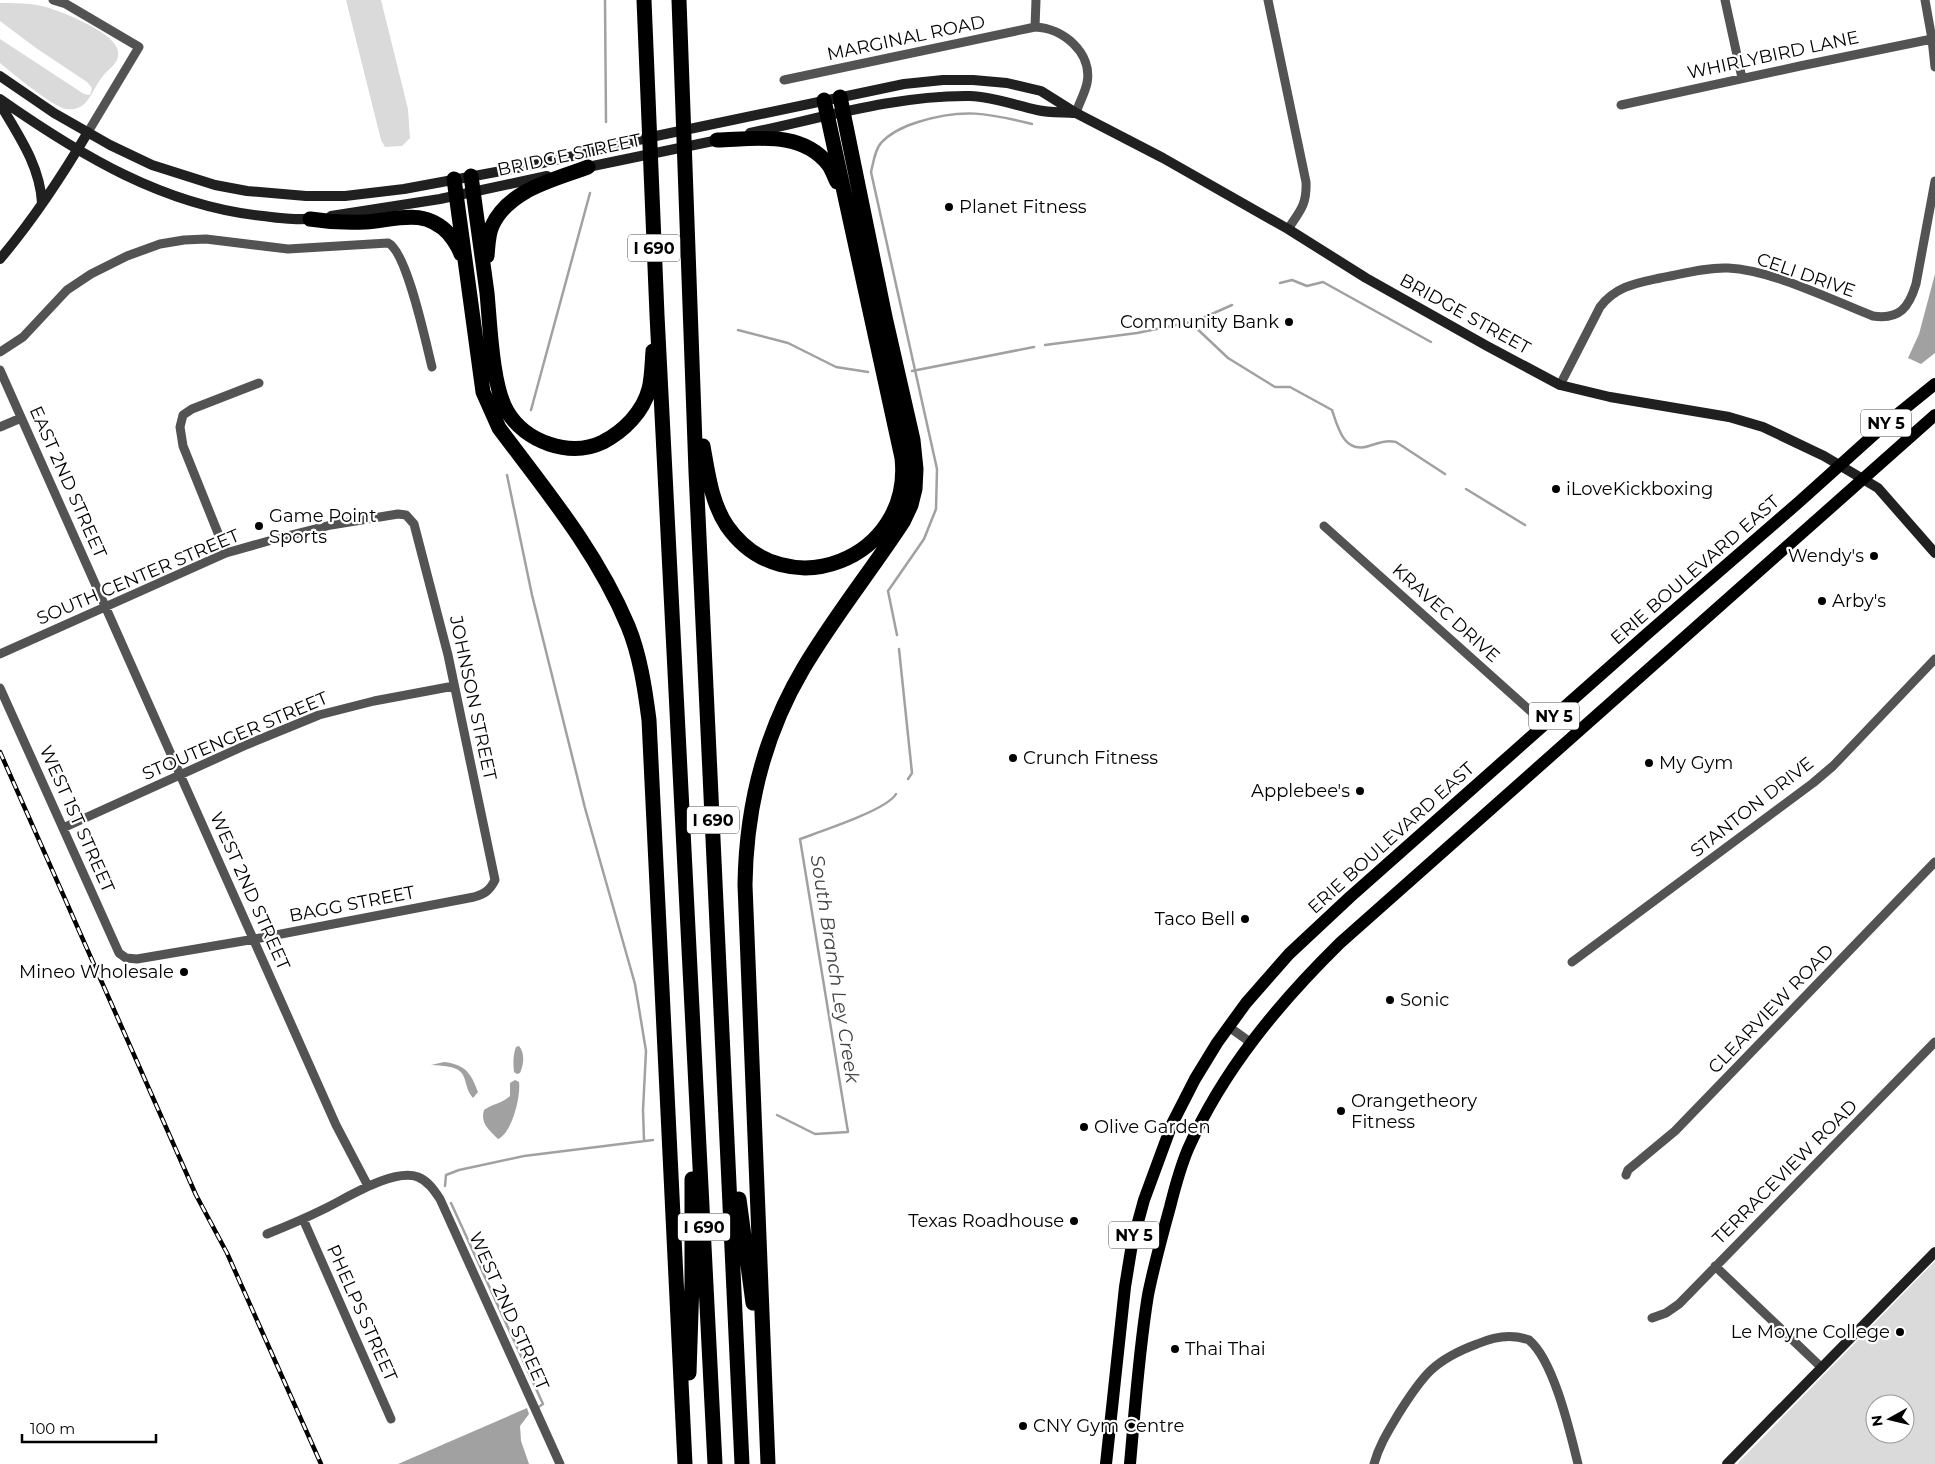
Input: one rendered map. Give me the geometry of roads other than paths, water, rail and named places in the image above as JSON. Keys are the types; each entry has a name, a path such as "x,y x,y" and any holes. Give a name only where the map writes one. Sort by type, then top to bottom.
{"highway":[{"name":"I 690","path":"644,0 657,315 663,403 690,990 699,1129 715,1464"},
{"name":"I 690","path":"679,0 697,482 742,1464"},
{"path":"768,1464 745,885 746,851 752,804 766,752 789,695 803,668 904,522 915,489 916,469 913,440 885,317 840,97"},
{"path":"695,401 715,502 726,525 736,537 754,552 781,564 801,568 822,566 853,556 868,546 885,527 894,512 903,486 902,458 824,100"},
{"path":"717,140 783,138 809,148 829,165 847,204"},
{"path":"485,280 489,236 493,225 504,208 513,199 527,190 588,167"},
{"path":"471,176 498,388 507,411 519,426 533,437 548,444 568,448 591,446 602,443 626,426 642,406 649,389 657,315"},
{"path":"454,179 483,392 499,428 579,534 607,582 629,628 645,692 649,720 685,1464"},
{"path":"310,219 342,223 405,217 429,219 444,229 458,244 468,277"},
{"path":"685,1464 692,1282 690,990"},
{"path":"727,1125 756,1322 767,1419"}],"main road":[{"name":"BRIDGE STREET","path":"0,76 54,113 110,145 152,164 215,185 247,191 306,196 345,196 404,189 539,164 656,136 904,84 943,80 1007,83 1041,92 1076,113 1163,158 1288,229 1366,278 1511,360 1560,385 1610,397 1729,417 1763,427 1794,440 1878,488 1935,552"},
{"name":"BRIDGE STREET","path":"0,99 77,151 112,170 174,197 230,211 284,218 310,219 371,211 456,196 828,116 925,98 972,96 1014,103 1038,110 1076,113"},
{"path":"0,104 34,165 41,185 42,203"},
{"path":"0,259 20,235 88,132"},
{"name":"ERIE BOULEVARD EAST","path":"1106,1464 1125,1287 1132,1244 1144,1200 1172,1124 1195,1079 1246,1003 1289,954 1350,897 1911,401 1935,384"},
{"name":"NY 5","path":"1130,1464 1148,1296 1155,1260 1175,1189 1188,1150 1213,1100 1250,1042 1303,980 1340,943 1935,415"},
{"path":"1728,1464 1935,1252"}],"street":[{"path":"53,0 66,4 139,47 88,132"},
{"path":"1036,0 1035,27 1046,27 1056,31 1078,48 1084,59 1088,72 1087,84 1076,113"},
{"path":"1268,0 1306,182 1303,208 1288,229"},
{"path":"1725,0 1742,78"},
{"path":"1925,0 1935,67"},
{"name":"MARGINAL ROAD","path":"784,80 1035,27"},
{"name":"WHIRLYBIRD LANE","path":"1621,105 1932,39"},
{"name":"CELI DRIVE","path":"1560,385 1591,323 1607,298 1620,289 1638,282 1730,268 1776,278 1873,316 1888,316 1903,310 1912,298 1924,248 1935,181"},
{"path":"0,352 23,337 67,290 91,274 127,256 160,244 206,239 288,249 388,243 394,246 398,254 418,308 432,367"},
{"name":"EAST 2ND STREET","path":"0,370 106,607"},
{"path":"226,553 183,446 180,425 183,415 192,409 259,383"},
{"path":"0,427 22,418"},
{"name":"SOUTH CENTER STREET","path":"0,654 226,553 332,525 398,514 409,517"},
{"name":"JOHNSON STREET","path":"409,517 414,524 428,575 495,872 495,880 490,888"},
{"name":"KRAVEC DRIVE","path":"1324,526 1545,724"},
{"name":"WEST 2ND STREET","path":"106,607 336,1125 368,1186 397,1177 420,1178 430,1185 440,1199 560,1464"},
{"name":"STANTON DRIVE","path":"1572,962 1813,783 1833,766 1935,659"},
{"name":"STOUTENGER STREET","path":"63,828 246,745 319,715 374,701 454,686"},
{"name":"WEST 1ST STREET","path":"0,688 119,953 128,958"},
{"name":"CLEARVIEW ROAD","path":"1626,1174 1628,1170 1682,1124 1935,862"},
{"name":"BAGG STREET","path":"128,958 143,958 255,939 474,897 483,894 490,888"},
{"path":"1229,1027 1250,1042"},
{"name":"TERRACEVIEW ROAD","path":"1652,1318 1666,1313 1679,1304 1935,1042"},
{"path":"267,1234 303,1220 368,1186"},
{"name":"PHELPS STREET","path":"303,1220 391,1419"},
{"path":"1716,1266 1822,1368"},
{"path":"1374,1464 1383,1438 1419,1382 1429,1370 1445,1358 1464,1349 1490,1338 1505,1336 1529,1340 1543,1359 1568,1424 1578,1464"}],"waterway":[{"path":"605,0 606,122"},
{"path":"897,635 888,591 924,539 936,509 937,469 871,172 874,157 881,143 893,133 913,124 948,115 988,115 1032,124"},
{"path":"531,410 590,193"},
{"path":"1280,283 1292,280 1307,286 1323,282 1431,342"},
{"path":"1045,345 1137,333 1196,321 1232,305"},
{"path":"1191,323 1228,358 1275,387 1290,387 1332,410 1343,438 1348,443 1360,447 1392,441 1396,442 1445,474"},
{"path":"738,330 788,343 836,367 868,372"},
{"path":"912,371 1034,347"},
{"path":"507,475 532,595 585,808 635,984 646,1051 643,1110 644,1140"},
{"path":"1466,489 1525,525"},
{"path":"899,649 912,773 908,779"},
{"name":"South Branch Ley Creek","path":"777,1115 815,1134 848,1132 800,839 880,807 896,794"},
{"name":"South Branch Ley Creek","path":"445,1186 446,1175 459,1170 524,1156 653,1140"},
{"name":"South Branch Ley Creek","path":"451,1203 543,1404 537,1408"}],"railway":[{"path":"0,752 196,1195 227,1253 321,1464"}],"place":[{"name":"Planet Fitness","path":"949,207"},
{"name":"Community Bank","path":"1289,322"},
{"name":"iLoveKickboxing","path":"1556,489"},
{"name":"Game Point Sports","path":"259,526"},
{"name":"Wendy's","path":"1874,556"},
{"name":"Arby's","path":"1822,601"},
{"name":"Crunch Fitness","path":"1013,758"},
{"name":"My Gym","path":"1649,763"},
{"name":"Applebee's","path":"1360,791"},
{"name":"Taco Bell","path":"1245,919"},
{"name":"Mineo Wholesale","path":"184,972"},
{"name":"Sonic","path":"1390,1000"},
{"name":"Orangetheory Fitness","path":"1341,1111"},
{"name":"Olive Garden","path":"1084,1127"},
{"name":"Texas Roadhouse","path":"1074,1221"},
{"name":"Le Moyne College","path":"1900,1332"},
{"name":"Thai Thai","path":"1175,1349"},
{"name":"CNY Gym Centre","path":"1023,1426"}]}
